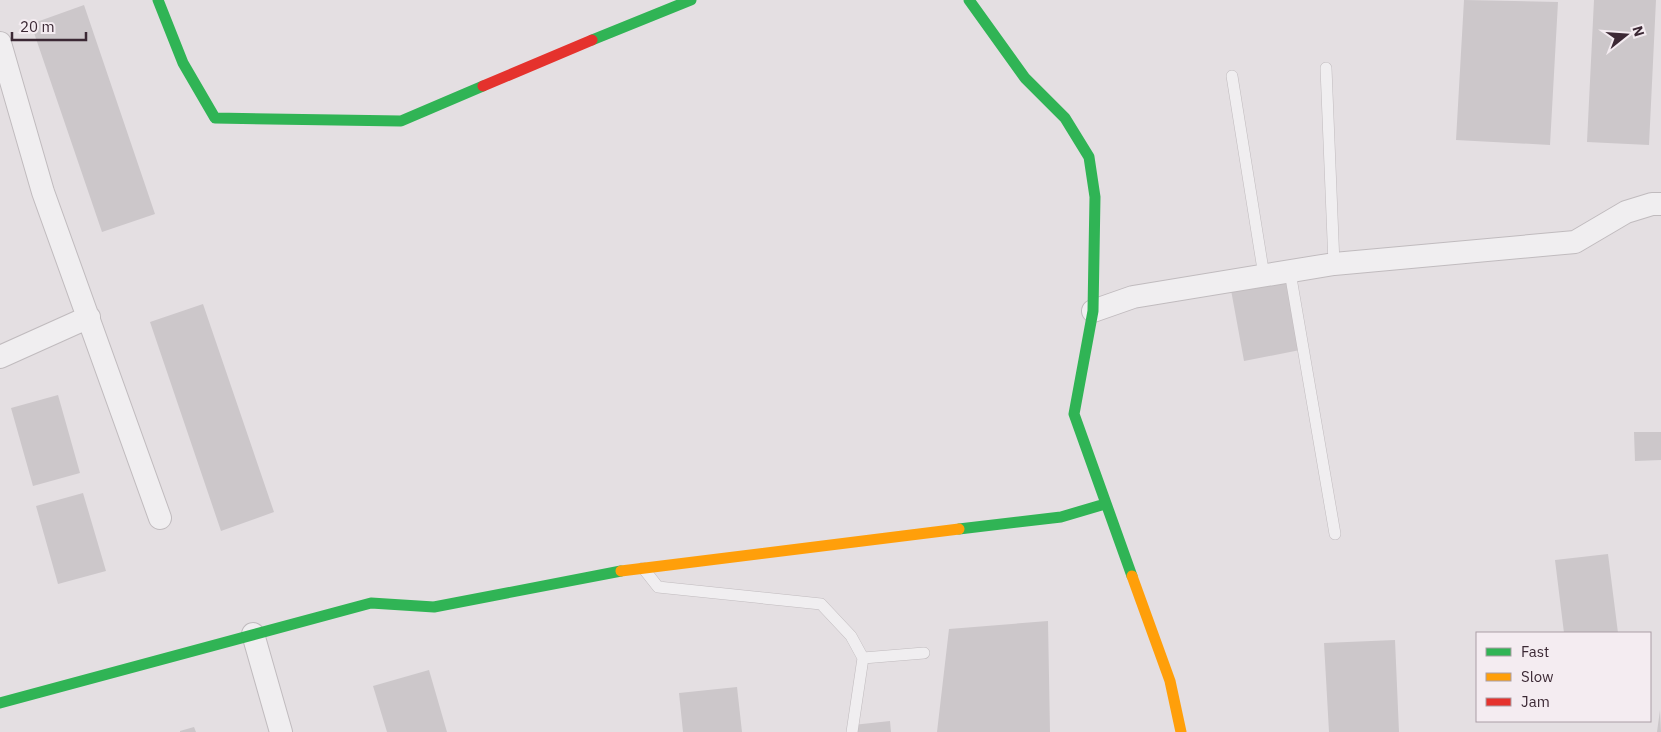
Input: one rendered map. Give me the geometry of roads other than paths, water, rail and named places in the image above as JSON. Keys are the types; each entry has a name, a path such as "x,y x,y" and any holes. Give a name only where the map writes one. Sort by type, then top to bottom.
{"street":[{"path":"158,0 183,63 215,118 401,120 691,0"},
{"path":"969,0 1025,78 1065,118 1088,157 1095,196 1093,311 1074,414 1170,681 1180,732"},
{"path":"0,43 43,192 160,518"},
{"path":"1093,311 1132,297 1334,264 1575,242 1626,212 1652,204 1661,204"},
{"path":"0,357 89,317"},
{"path":"0,703 371,602 434,606 642,567 1061,517 1105,504"},
{"path":"253,634 281,732"}],"lane":[{"path":"1326,68 1334,264"},
{"path":"1232,76 1264,276"},
{"path":"1290,272 1335,534"},
{"path":"642,567 658,587 821,604 851,636 863,658 852,732"},
{"path":"863,658 924,653"}]}
